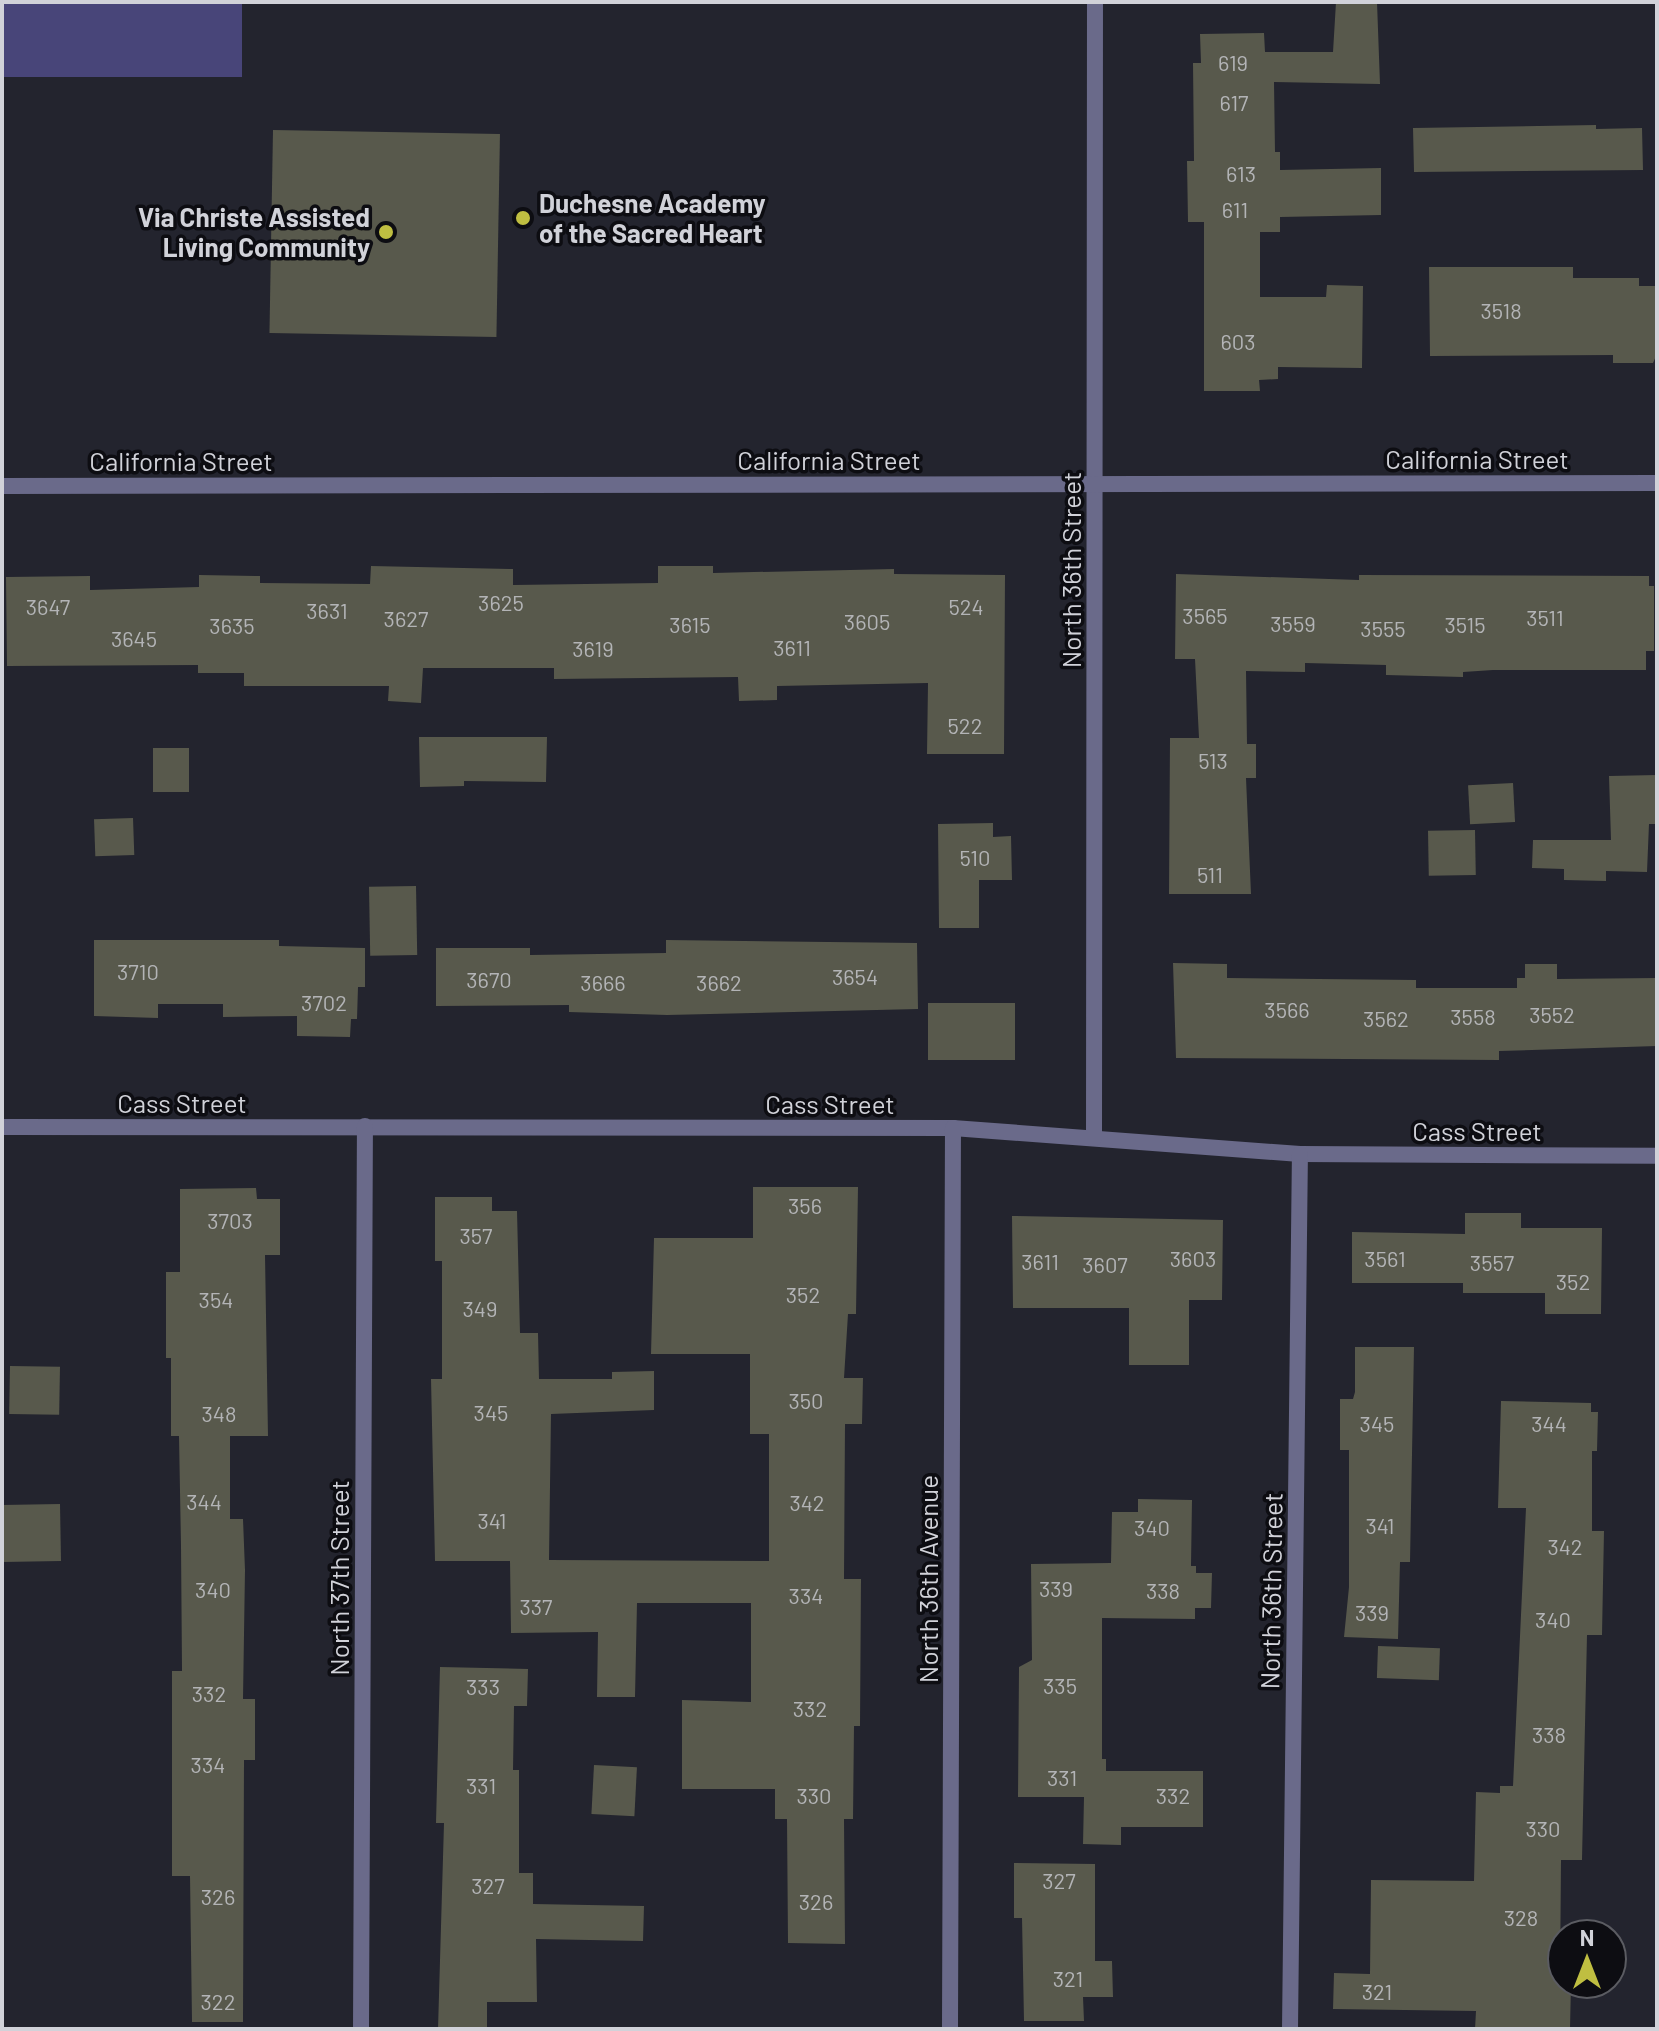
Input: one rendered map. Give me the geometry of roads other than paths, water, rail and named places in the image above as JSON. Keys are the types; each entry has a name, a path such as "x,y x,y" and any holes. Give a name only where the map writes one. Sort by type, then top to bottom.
{"street":[{"name":"North 36th Street","path":"1094,1138 1095,2"},
{"name":"California Street","path":"2,486 1657,483"},
{"name":"North 37th Street","path":"361,2029 365,1126"},
{"name":"Cass Street","path":"2,1127 953,1128 1300,1154 1657,1156"},
{"name":"North 36th Avenue","path":"950,2029 953,1128"},
{"name":"North 36th Street","path":"1290,2029 1300,1154"}],"place":[{"name":"Duchesne Academy of the Sacred Heart","path":"523,218"},
{"name":"Via Christe Assisted Living Community","path":"386,232"}]}
